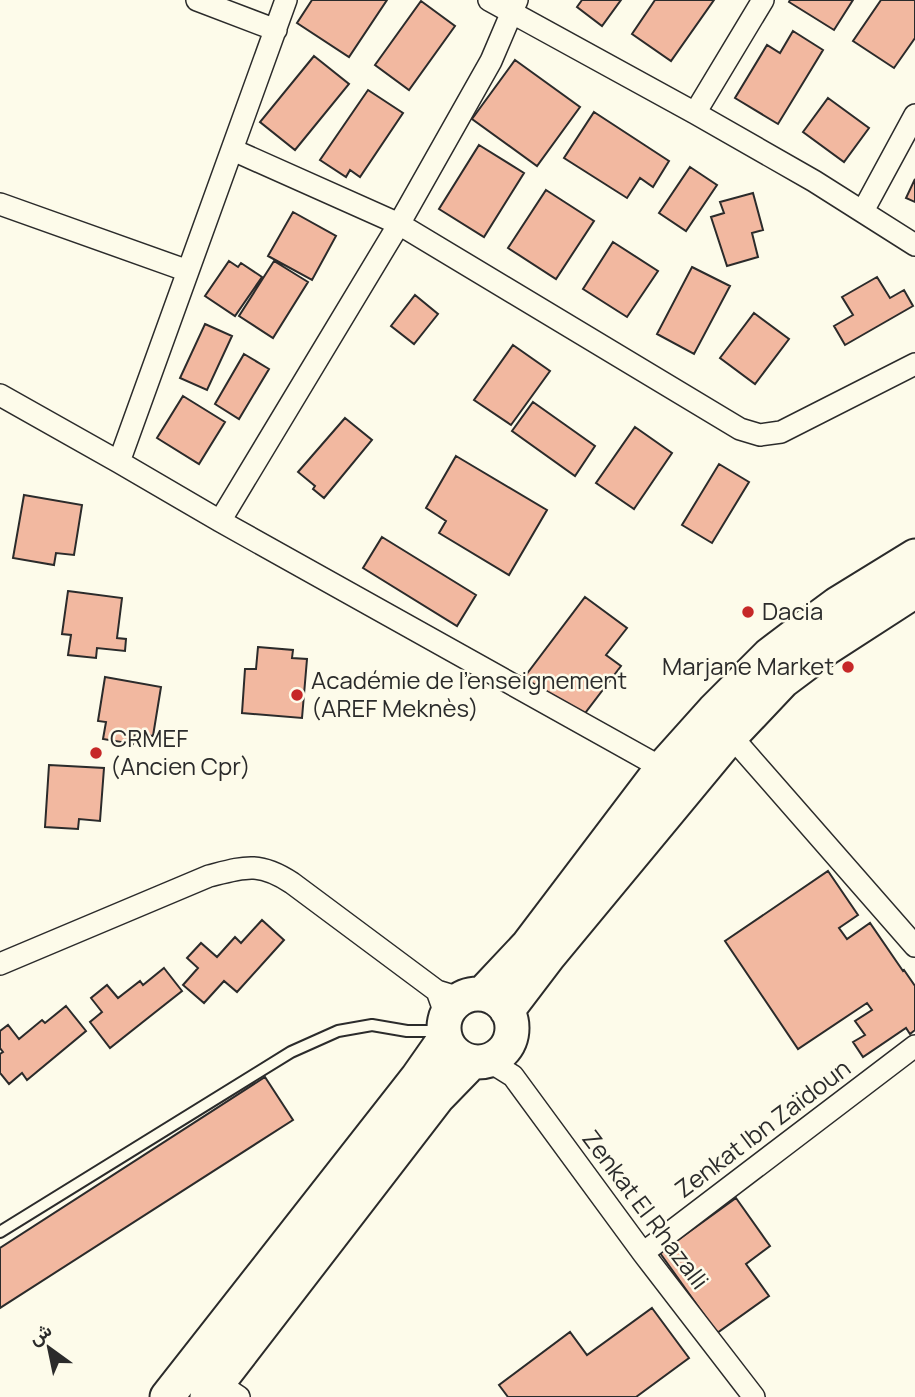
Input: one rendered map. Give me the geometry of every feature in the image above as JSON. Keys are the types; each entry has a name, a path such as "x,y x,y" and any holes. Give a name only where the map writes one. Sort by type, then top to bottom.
{"main road":[{"path":"167,1397 417,1078 461,1011 528,946 662,768 714,710 769,655 837,604 915,556"},
{"path":"461,1011 513,1025 509,1043 497,1057 481,1061 464,1060 449,1047 461,1011 548,957 731,736 783,681 865,621 915,591"},
{"path":"221,1392 438,1097 481,1061"}],"street":[{"path":"197,0 276,30"},
{"path":"119,461 286,0"},
{"path":"489,0 514,6 814,181 915,245"},
{"path":"695,113 763,0"},
{"path":"220,521 399,224 491,61 514,6"},
{"path":"863,211 915,115"},
{"path":"233,150 399,224 740,429 761,435 780,432 915,363"},
{"path":"0,204 188,271"},
{"path":"0,395 662,768"},
{"path":"731,736 915,946"},
{"path":"0,964 209,876 237,869 263,868 292,883 461,1011"},
{"name":"Zenkat Ibn Zaïdoun","path":"643,1253 915,1046"},
{"name":"Zenkat El Rhazalli","path":"481,1061 513,1076 643,1253 754,1397"}],"lane":[{"path":"0,1233 291,1052 338,1031 372,1025 407,1031 461,1011"}],"building":[{"path":"312,0 387,0 349,57 297,23"},
{"path":"582,0 621,0 602,26 577,7"},
{"path":"655,0 714,0 671,61 632,34"},
{"path":"853,0 834,30 789,2"},
{"path":"881,0 915,0 915,38 894,68 853,41"},
{"path":"421,1 455,26 409,90 375,65"},
{"path":"793,31 823,50 778,124 735,98 767,45 780,53"},
{"path":"314,56 349,84 295,150 260,122"},
{"path":"515,60 580,107 537,166 472,119"},
{"path":"368,90 403,113 360,177 350,170 346,177 320,160"},
{"path":"828,98 869,128 844,162 803,132"},
{"path":"594,112 669,161 653,187 640,178 627,198 564,158"},
{"path":"479,145 524,173 484,237 439,209"},
{"path":"690,167 717,185 686,231 659,213"},
{"path":"915,179 915,202 906,198"},
{"path":"546,190 594,221 556,279 508,248"},
{"path":"753,193 763,230 752,233 758,257 727,266 711,217 724,213 720,202"},
{"path":"293,212 336,236 312,280 268,256"},
{"path":"613,242 658,271 627,317 583,289"},
{"path":"229,261 238,267 241,263 262,277 235,316 205,296"},
{"path":"274,261 308,282 273,338 239,316"},
{"path":"692,267 730,286 694,354 657,334"},
{"path":"877,277 890,298 904,290 913,306 845,345 834,326 853,315 842,297"},
{"path":"415,295 438,314 414,344 391,326"},
{"path":"754,313 789,339 755,384 720,358"},
{"path":"205,324 232,336 207,390 180,378"},
{"path":"513,345 550,371 511,425 474,400"},
{"path":"244,354 269,369 239,419 215,404"},
{"path":"183,396 225,422 199,464 157,438"},
{"path":"533,402 595,446 575,476 512,431"},
{"path":"345,418 372,440 324,498 313,489 315,486 298,472"},
{"path":"635,427 672,453 634,509 596,483"},
{"path":"456,456 547,510 509,575 439,533 446,521 426,508"},
{"path":"719,464 749,482 712,543 682,525"},
{"path":"24,495 82,505 74,555 56,553 54,565 13,558"},
{"path":"382,537 476,595 457,626 363,568"},
{"path":"68,591 122,598 117,638 126,639 125,651 97,648 96,658 68,655 71,635 62,634"},
{"path":"585,597 627,628 606,655 621,666 579,721 523,679"},
{"path":"258,647 293,650 292,658 307,659 302,718 242,713 245,669 256,669"},
{"path":"105,677 161,687 153,736 135,733 133,744 103,739 106,722 98,721"},
{"path":"49,765 104,768 100,821 79,819 78,829 45,827"},
{"path":"828,871 858,915 839,928 847,939 870,923 915,986 915,1030 910,1034 906,1028 863,1057 853,1042 865,1035 855,1021 872,1010 867,1003 798,1049 725,941"},
{"path":"262,920 284,940 237,992 224,981 204,1003 183,985 198,968 187,958 201,943 217,957 235,937 241,943"},
{"path":"164,968 182,991 110,1048 90,1022 102,1012 91,998 107,985 118,998 140,981 143,985"},
{"path":"66,1006 86,1031 27,1080 22,1073 9,1084 0,1073 0,1054 3,1052 0,1048 0,1031 8,1025 19,1039 42,1020 45,1023"},
{"path":"265,1077 293,1120 0,1308 0,1248"},
{"path":"736,1198 770,1246 746,1264 769,1296 717,1333 660,1253"},
{"path":"652,1308 689,1358 636,1397 508,1397 499,1385 570,1332 587,1355"}],"place":[{"name":"Dacia","path":"748,612"},
{"name":"Marjane Market","path":"848,667"},
{"name":"Académie de l'enseignement (AREF Meknès)","path":"297,695"},
{"name":"CRMEF (Ancien Cpr)","path":"96,753"}]}
